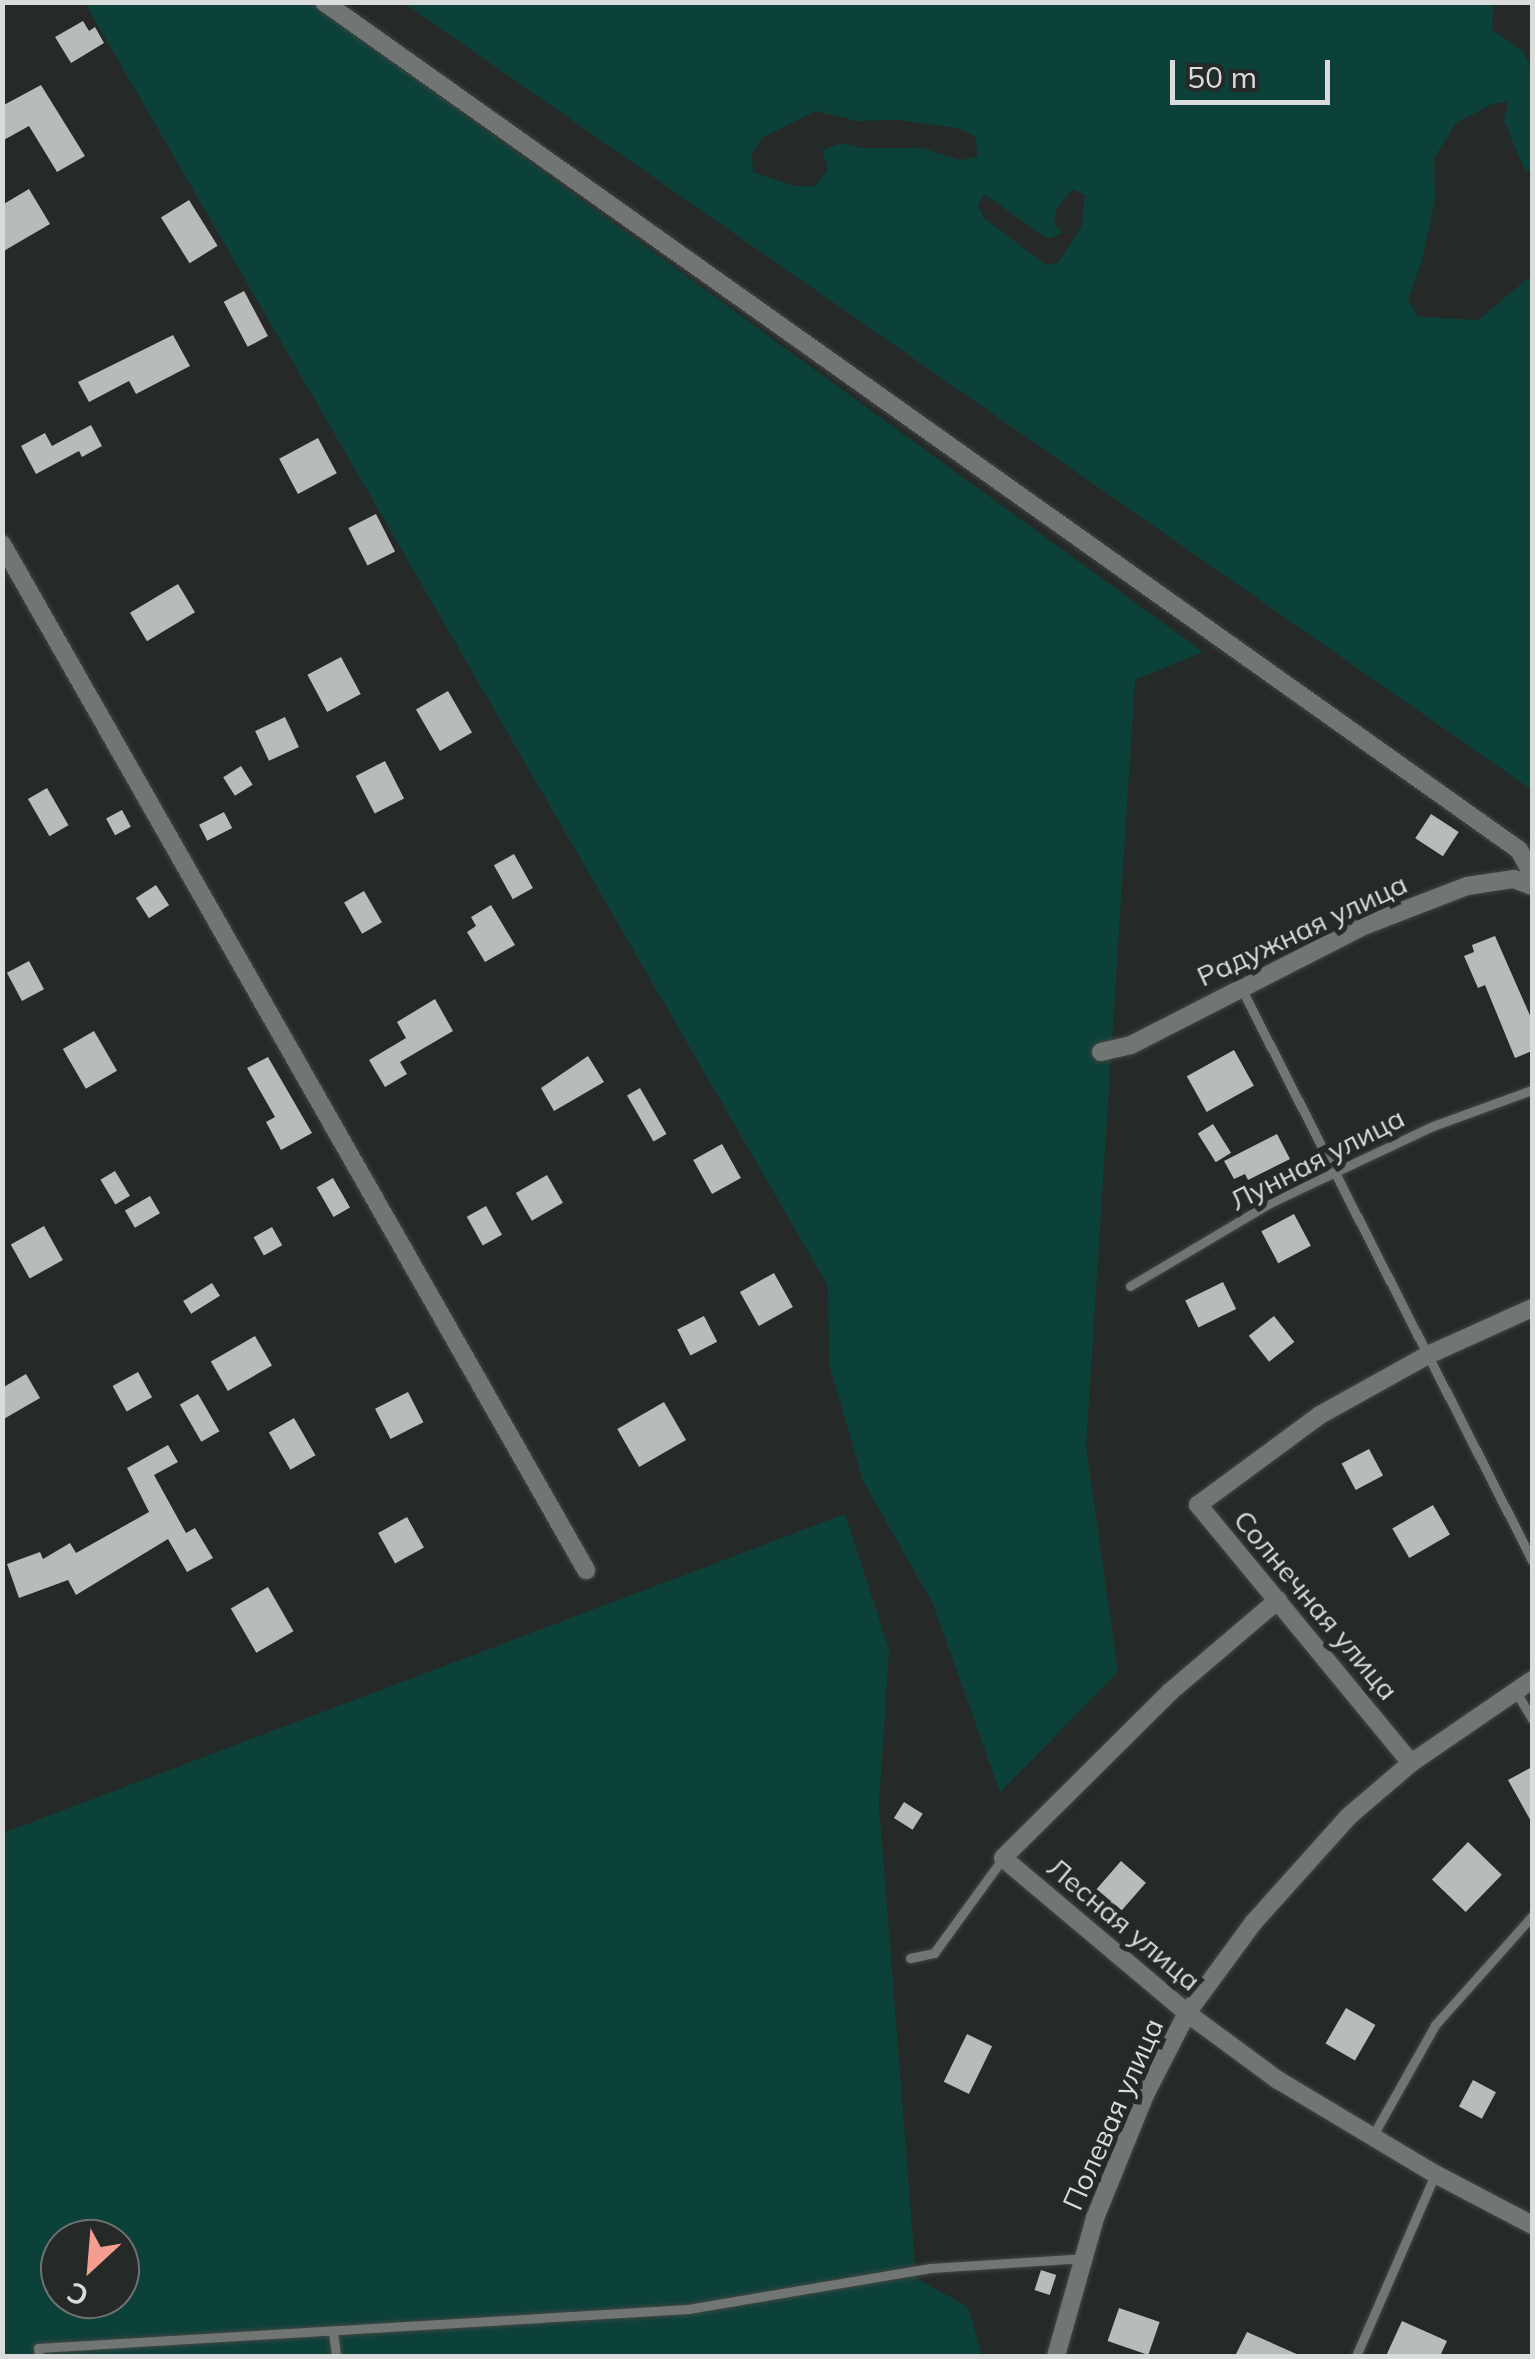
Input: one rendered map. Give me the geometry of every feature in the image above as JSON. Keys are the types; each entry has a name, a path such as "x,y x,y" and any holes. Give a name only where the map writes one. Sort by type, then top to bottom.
{"street":[{"path":"324,2 1519,850 1532,873"},
{"path":"2,544 586,1570"},
{"name":"Радужная улица","path":"1100,1052 1132,1044 1366,924 1467,886 1514,880 1532,886"},
{"name":"Солнечная улица","path":"1412,1763 1198,1505 1320,1415 1428,1355 1532,1308"},
{"name":"Лесная улица","path":"1278,1600 1170,1692 1003,1858 1187,2013 1278,2080 1435,2174 1532,2225"},
{"name":"Полевая улица","path":"1056,2356 1084,2258 1145,2095 1187,2013 1296,1870 1350,1816 1412,1763 1532,1680"}],"lane":[{"path":"1240,986 1532,1560"},
{"name":"Лунная улица","path":"1130,1286 1270,1203 1333,1172 1432,1126 1532,1090"},
{"path":"1515,1690 1532,1719"},
{"path":"910,1958 934,1953 1003,1858"},
{"path":"1372,2137 1435,2024 1532,1916"},
{"path":"1356,2356 1435,2174"},
{"path":"39,2356 38,2348 688,2309 931,2268 1084,2258"},
{"path":"333,2330 336,2356"}],"green space":[{"path":"85,3 311,3 1203,652 1135,680 1086,1447 1118,1672 1000,1792 933,1604 863,1481 829,1364 828,1286"},
{"path":"404,3 1493,3 1492,30 1523,51 1532,69 1532,171 1525,171 1504,121 1508,102 1492,104 1456,123 1434,158 1435,199 1422,261 1408,299 1418,317 1478,320 1532,275 1532,790","holes":["815,111 857,121 897,120 957,128 975,136 978,157 959,160 922,148 861,148 842,143 822,150 828,170 815,186 795,186 753,172 752,154 762,138","1072,189 1085,195 1082,225 1059,262 1046,265 984,218 978,206 984,194 1048,239 1063,233 1054,224 1056,210"]},
{"path":"845,1514 889,1650 879,1805 916,2278 968,2307 982,2356 3,2356 3,1833"}],"building":[{"path":"83,21 89,31 95,27 104,43 71,63 55,37"},
{"path":"41,85 85,156 57,172 29,126 2,141 2,106"},
{"path":"29,189 50,224 2,252 2,205"},
{"path":"189,200 218,246 190,263 161,217"},
{"path":"244,291 268,336 248,347 224,302"},
{"path":"173,335 190,366 136,394 129,381 89,402 78,382"},
{"path":"91,425 102,446 82,457 79,451 36,474 21,446 45,433 52,446"},
{"path":"318,438 337,473 298,494 279,459"},
{"path":"376,514 395,551 367,565 348,528"},
{"path":"178,584 195,612 147,641 130,613"},
{"path":"341,657 361,694 327,712 307,675"},
{"path":"448,691 472,733 440,751 416,710"},
{"path":"285,717 299,747 269,761 255,731"},
{"path":"385,761 404,798 375,813 356,776"},
{"path":"241,766 253,785 235,796 223,777"},
{"path":"47,788 68,825 49,836 28,799"},
{"path":"122,810 131,827 115,835 106,818"},
{"path":"224,812 232,828 207,841 199,825"},
{"path":"1431,814 1459,832 1443,856 1415,838"},
{"path":"514,854 533,888 513,899 494,865"},
{"path":"156,885 169,905 149,918 136,898"},
{"path":"364,891 382,922 362,934 344,903"},
{"path":"491,905 515,945 485,962 467,932 476,926 471,917"},
{"path":"1495,936 1532,1020 1532,1051 1515,1058 1485,985 1478,988 1464,956 1474,952 1472,945"},
{"path":"29,961 44,989 22,1001 7,973"},
{"path":"435,999 453,1031 400,1062 407,1074 385,1087 369,1060 406,1038 397,1022"},
{"path":"94,1031 117,1071 86,1089 63,1049"},
{"path":"1234,1050 1254,1086 1207,1112 1187,1076"},
{"path":"588,1056 604,1082 554,1111 541,1088"},
{"path":"268,1057 312,1133 281,1150 266,1122 275,1117 247,1068"},
{"path":"640,1088 666,1134 654,1141 627,1096"},
{"path":"1213,1124 1231,1153 1216,1162 1198,1134"},
{"path":"1277,1134 1290,1159 1248,1180 1245,1174 1234,1179 1224,1161"},
{"path":"722,1144 741,1178 712,1194 693,1160"},
{"path":"115,1171 130,1196 115,1205 100,1180"},
{"path":"547,1175 563,1203 532,1221 516,1193"},
{"path":"333,1178 350,1207 334,1217 317,1188"},
{"path":"150,1196 160,1213 135,1228 125,1210"},
{"path":"486,1206 502,1235 483,1246 467,1217"},
{"path":"1294,1214 1311,1246 1278,1263 1261,1231"},
{"path":"44,1226 63,1260 30,1279 11,1244"},
{"path":"272,1227 282,1245 264,1256 254,1237"},
{"path":"774,1273 793,1307 759,1326 740,1292"},
{"path":"1223,1282 1236,1309 1198,1327 1185,1300"},
{"path":"212,1283 220,1296 191,1314 183,1301"},
{"path":"704,1316 717,1342 690,1355 677,1330"},
{"path":"1274,1316 1294,1342 1269,1362 1249,1336"},
{"path":"255,1336 272,1365 228,1391 211,1362"},
{"path":"138,1372 152,1397 127,1411 113,1386"},
{"path":"26,1374 40,1398 2,1420 2,1388"},
{"path":"408,1392 423,1422 390,1439 375,1409"},
{"path":"198,1394 220,1431 201,1442 180,1404"},
{"path":"664,1402 686,1440 639,1467 617,1429"},
{"path":"294,1418 316,1455 290,1470 269,1432"},
{"path":"168,1445 178,1462 154,1475 186,1533 195,1528 213,1558 187,1572 168,1539 76,1595 68,1580 19,1598 7,1564 40,1552 43,1559 70,1543 76,1553 149,1512 127,1468"},
{"path":"1369,1449 1383,1475 1356,1490 1342,1464"},
{"path":"1433,1505 1450,1534 1409,1558 1392,1528"},
{"path":"407,1517 424,1548 395,1564 378,1533"},
{"path":"268,1587 294,1631 256,1653 231,1608"},
{"path":"1532,1767 1532,1823 1508,1780"},
{"path":"904,1802 923,1814 913,1830 894,1818"},
{"path":"1468,1842 1502,1875 1466,1912 1432,1879"},
{"path":"1121,1861 1146,1883 1116,1917 1091,1896"},
{"path":"1346,2008 1375,2025 1355,2061 1326,2044"},
{"path":"967,2034 992,2046 969,2094 944,2082"},
{"path":"1473,2080 1496,2092 1482,2119 1459,2106"},
{"path":"1041,2270 1056,2275 1050,2295 1035,2290"},
{"path":"1119,2308 1160,2322 1148,2355 1108,2341"},
{"path":"1402,2321 1447,2341 1440,2356 1386,2356"},
{"path":"1247,2332 1301,2356 1235,2356"}]}
